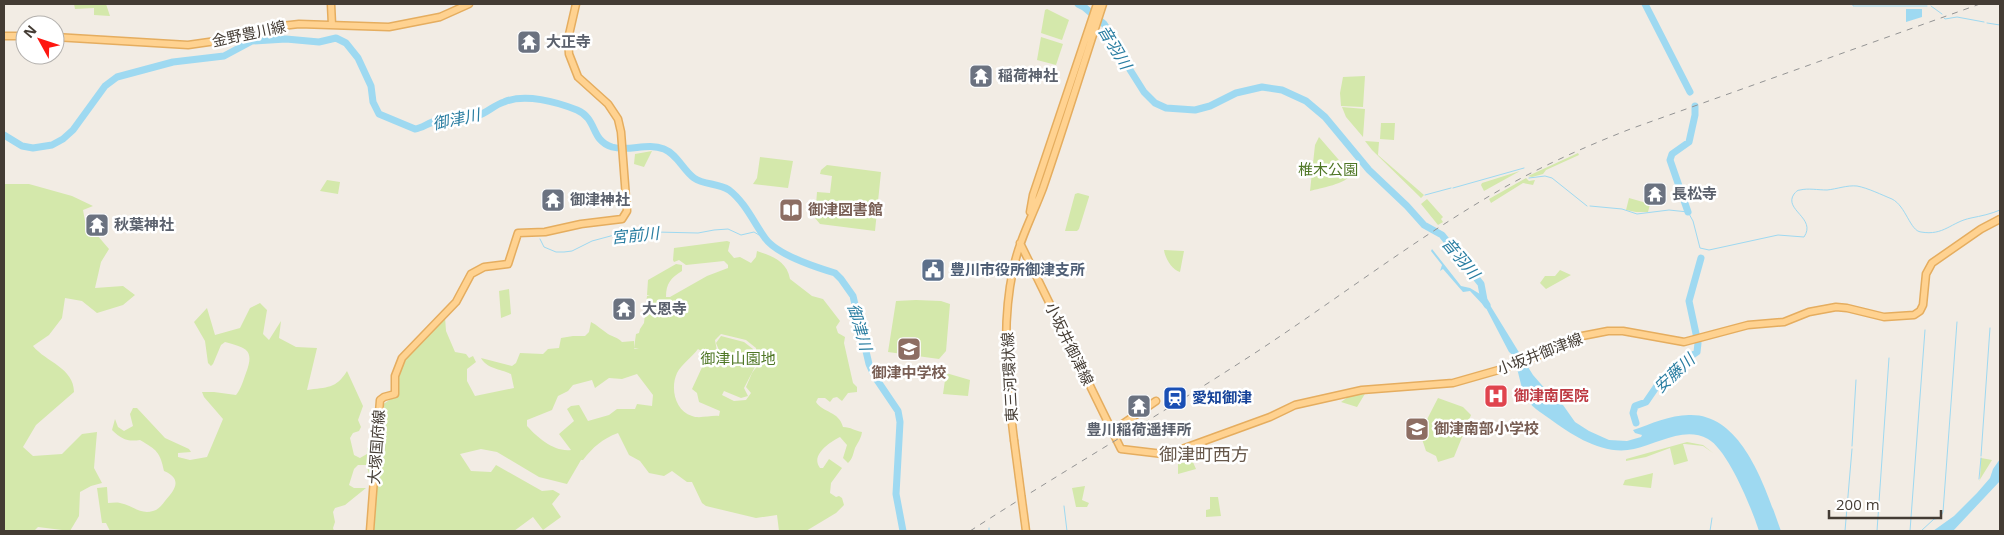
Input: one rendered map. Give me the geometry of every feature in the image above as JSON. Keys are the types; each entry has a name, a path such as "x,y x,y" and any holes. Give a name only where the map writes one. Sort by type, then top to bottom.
{"main road":[{"path":"331,4 332,25"},
{"name":"金野豊川線","path":"65,38 188,45 216,41 273,27 299,24 389,27 440,17 469,4"},
{"name":"大塚国府線","path":"370,531 380,403 382,398 395,394 395,376 402,358 456,302 471,274 484,267 508,264 518,233 544,232 624,217 627,211 620,124 614,111 582,81 571,64 568,44 576,4"},
{"name":"東三河環状線","path":"1091,31 1097,4"},
{"name":"東三河環状線","path":"1026,531 1006,367 1007,328 1012,277 1033,195 1091,31 1103,4"},
{"name":"小坂井御津線","path":"1020,243 1120,447 1163,454 1171,453 1270,417 1295,405 1362,390 1444,384 1502,369 1548,352 1566,341 1608,331 1630,332 1677,342 1697,340 1743,326 1774,324 1809,312 1836,307 1884,317 1917,314 1923,305 1926,274 1932,263 1980,229 2000,219"},
{"path":"1111,432 1156,401"}],"green space":[{"path":"74,4 106,4 110,16 94,15 94,8 75,9"},
{"path":"1047,9 1069,20 1062,40 1041,33 1045,10"},
{"path":"1041,37 1063,44 1056,65 1037,60"},
{"path":"1365,76 1363,107 1341,106 1340,93 1343,77"},
{"path":"1342,107 1365,109 1363,137 1346,117"},
{"path":"1381,123 1395,123 1394,140 1380,139"},
{"name":"椎木公園","path":"1319,137 1351,174 1339,183 1310,191 1315,145"},
{"path":"1365,141 1379,142 1378,155 1424,195 1421,198 1372,150"},
{"path":"652,151 644,167 634,164 635,154"},
{"path":"1578,153 1579,155 1546,170 1543,174 1532,177 1528,176"},
{"path":"760,157 793,161 788,188 753,184 757,178"},
{"path":"827,165 881,172 875,231 820,224 815,218 817,192 830,193 832,176 820,174 821,170"},
{"path":"1520,171 1484,191 1481,185 1482,183"},
{"path":"1526,178 1529,181 1535,180 1533,185 1523,183 1491,203 1489,199"},
{"path":"327,180 340,182 338,194 320,191"},
{"path":"4,184 29,184 72,196 93,206 83,210 85,221 109,249 101,262 95,288 123,286 135,295 123,305 97,313 82,301 65,298 62,318 49,335 33,346 38,352 64,371 73,384 74,392 36,425 23,447 33,456 62,454 82,434 97,432 94,468 102,483 80,492 79,516 70,531 38,527 34,531 4,531"},
{"path":"1075,194 1089,196 1079,229 1077,231 1065,231"},
{"path":"1629,198 1650,204 1648,212 1626,210"},
{"path":"1427,199 1443,217 1441,219 1443,222 1438,225 1421,204"},
{"name":"御津山園地","path":"727,241 730,242 728,251 734,258 740,257 751,263 756,257 757,251 778,260 786,268 790,279 812,296 823,299 840,321 836,327 838,333 845,337 844,343 853,383 857,387 857,392 848,393 842,401 837,397 833,398 830,402 825,398 818,398 816,402 819,406 835,415 843,427 862,432 852,458 848,463 843,458 847,445 840,437 822,450 818,458 820,468 823,468 829,459 842,468 831,483 830,493 842,498 844,505 836,513 806,531 779,531 777,515 756,518 706,506 702,503 692,482 687,482 672,471 664,476 649,473 640,461 629,455 618,433 598,444 581,460 567,484 539,477 497,452 481,449 460,454 471,471 491,472 496,465 542,491 553,490 560,494 552,504 561,517 543,530 533,517 514,531 372,531 382,405 394,397 400,364 445,317 446,331 455,352 466,354 469,358 473,356 476,362 467,369 467,381 475,396 514,388 511,374 490,367 481,358 512,366 516,363 520,353 543,354 548,349 559,348 561,338 585,336 589,332 591,322 622,342 634,341 634,348 636,334 639,333 644,323 647,296 650,296 647,295 648,280 676,264 682,265 682,271 668,284 666,297 670,297 707,276 728,268 724,261 686,265 679,260 674,262 674,248","holes":["721,334 746,340 756,348 758,365 746,387 751,393 746,400 734,401 722,395 724,391 741,398 748,396 744,388 756,365 753,349 744,342 721,336 716,343 721,355 720,368 715,340","698,349 703,352 704,363 692,389 697,393 699,402 720,411 719,416 692,416 681,409 674,392 675,379 681,367","637,374 653,395 652,406 637,404 635,409 617,409 609,415 588,421 579,405 571,406 567,409 574,421 559,434 571,450 558,449 541,439 527,426 527,420 552,410 558,396 568,391 573,385 592,380 595,388 609,378 622,379"]},
{"path":"1164,250 1184,251 1180,272 1169,263"},
{"path":"1560,270 1571,275 1546,289 1540,283 1545,276 1555,276"},
{"path":"509,289 511,314 501,318 499,291"},
{"path":"896,301 941,301 950,304 946,351 939,359 888,352"},
{"path":"260,303 267,310 263,334 269,340 281,321 279,338 296,347 317,348 307,390 335,384 347,371 363,406 358,420 361,427 350,438 354,455 360,458 367,454 367,448 374,448 373,475 370,476 366,465 358,465 354,469 349,485 354,488 366,488 345,505 335,508 333,512 334,531 110,531 106,523 102,523 97,488 107,487 108,503 120,503 148,512 160,507 172,493 175,485 174,478 164,471 159,455 154,449 140,440 132,441 118,436 112,430 115,419 118,427 124,431 133,426 130,414 133,408 137,408 165,438 189,449 191,452 178,453 178,457 190,460 207,457 223,419 202,392 236,395 249,365 249,354 243,348 225,342 221,345 211,366 208,363 205,341 194,322 207,308 215,335 240,328 250,308"},
{"path":"946,373 970,380 968,396 943,394"},
{"path":"1366,392 1357,407 1341,402 1348,397 1347,395"},
{"path":"1438,398 1463,407 1471,415 1454,457 1438,462 1436,456 1426,451 1420,433"},
{"path":"1687,442 1703,445 1713,453 1703,446 1683,444 1688,461 1674,465 1670,448 1646,457 1626,461 1626,459"},
{"path":"1981,458 1992,460 1980,479"},
{"path":"1192,460 1196,469 1178,474 1178,464"},
{"path":"1653,473 1651,488 1623,485 1625,480"},
{"path":"1085,486 1082,500 1089,503 1087,507 1076,507 1072,488"},
{"path":"1210,497 1218,497 1221,516 1206,517 1206,510 1210,509"}],"water":[{"path":"1906,9 1922,9 1922,17 1906,22"},
{"path":"1432,249 1461,286 1470,288 1485,297 1533,375 1554,399 1563,405 1575,422 1589,431 1609,440 1627,441 1641,437 1642,435 1635,433 1633,430 1682,415 1708,418 1724,427 1738,440 1750,457 1768,495 1781,531 1759,531 1745,495 1731,467 1716,445 1708,439 1699,435 1680,435 1634,449 1611,450 1579,438 1536,409 1525,396 1514,356 1509,352 1486,308 1470,291 1463,292 1443,269 1440,271 1442,265 1431,251"},
{"path":"2000,459 2000,481 1953,531 1933,531 1954,516 1977,493 1990,478 1993,469"}],"waterway":[{"name":"音羽川","path":"1078,4 1104,24 1144,92 1155,103 1166,108 1195,110 1210,106 1236,93 1262,87 1282,90 1306,101 1325,117 1369,170 1424,225 1442,235 1481,284 1484,300 1487,305"},
{"name":"安藤川","path":"1645,4 1690,92"},
{"path":"1853,4 1853,6 1927,6"},
{"path":"1931,6 1942,14"},
{"path":"1944,18 1957,17 1984,22"},
{"path":"1987,23 2000,25"},
{"name":"御津川","path":"4,135 22,146 33,148 52,145 63,139 73,130 105,86 117,77 173,62 224,56 252,41 286,39 319,42 336,38 346,43 358,58 371,86 373,102 379,114 415,129 436,121 472,118 500,103 512,99 531,98 560,104 577,110 584,114 592,124 600,140 605,144 619,148 651,146 669,151 694,178 720,186 735,195 765,238 778,250 797,260 835,273 841,279 853,296 869,364 875,377 898,411 900,422 896,494 903,531"},
{"name":"安藤川","path":"1688,212 1670,160 1672,154 1689,142 1695,106"},
{"path":"1453,188 1524,168"},
{"path":"1529,178 1545,176 1552,178 1587,206"},
{"path":"1590,206 1622,209 1637,214 1669,210 1688,212 1693,221 1700,248 1709,250 1778,235 1804,237 1807,230 1806,225 1804,219 1793,205 1792,200 1794,194 1803,189 1827,190 1853,186 1870,190 1897,202 1917,231 1929,233 1942,230 1964,220 2000,210"},
{"path":"1425,195 1451,188"},
{"name":"宮前川","path":"540,239 544,247 556,252 564,252 572,251 592,241 618,234 639,237 656,232 698,233 728,229 741,235 754,232 764,238"},
{"name":"安藤川","path":"1636,423 1633,413 1635,406 1646,402 1659,383 1677,366 1697,352 1698,343 1689,301 1701,258"},
{"path":"1921,531 1934,519 1940,518 1943,512 1957,322"},
{"path":"1981,456 1990,328"},
{"path":"1910,531 1925,330"},
{"path":"1877,531 1889,358"},
{"path":"1852,446 1856,380"},
{"path":"1845,531 1852,449"},
{"path":"1979,479 1981,458"},
{"path":"1064,506 1067,531"},
{"path":"1710,531 1712,518"}],"railway":[{"path":"970,531 1222,374 1442,226 1520,179 1568,155 1633,128 1980,4"}],"place":[{"name":"大正寺","path":"529,42"},
{"name":"稲荷神社","path":"981,76"},
{"name":"長松寺","path":"1655,194"},
{"name":"御津神社","path":"553,200"},
{"name":"御津図書館","path":"791,210"},
{"name":"秋葉神社","path":"97,225"},
{"name":"豊川市役所御津支所","path":"933,270"},
{"name":"大恩寺","path":"624,309"},
{"name":"御津中学校","path":"909,349"},
{"name":"御津南医院","path":"1496,396"},
{"name":"愛知御津","path":"1175,398"},
{"name":"豊川稲荷遥拝所","path":"1139,406"},
{"name":"御津南部小学校","path":"1417,429"}],"district":[{"name":"御津町西方","path":"1204,455"}]}
